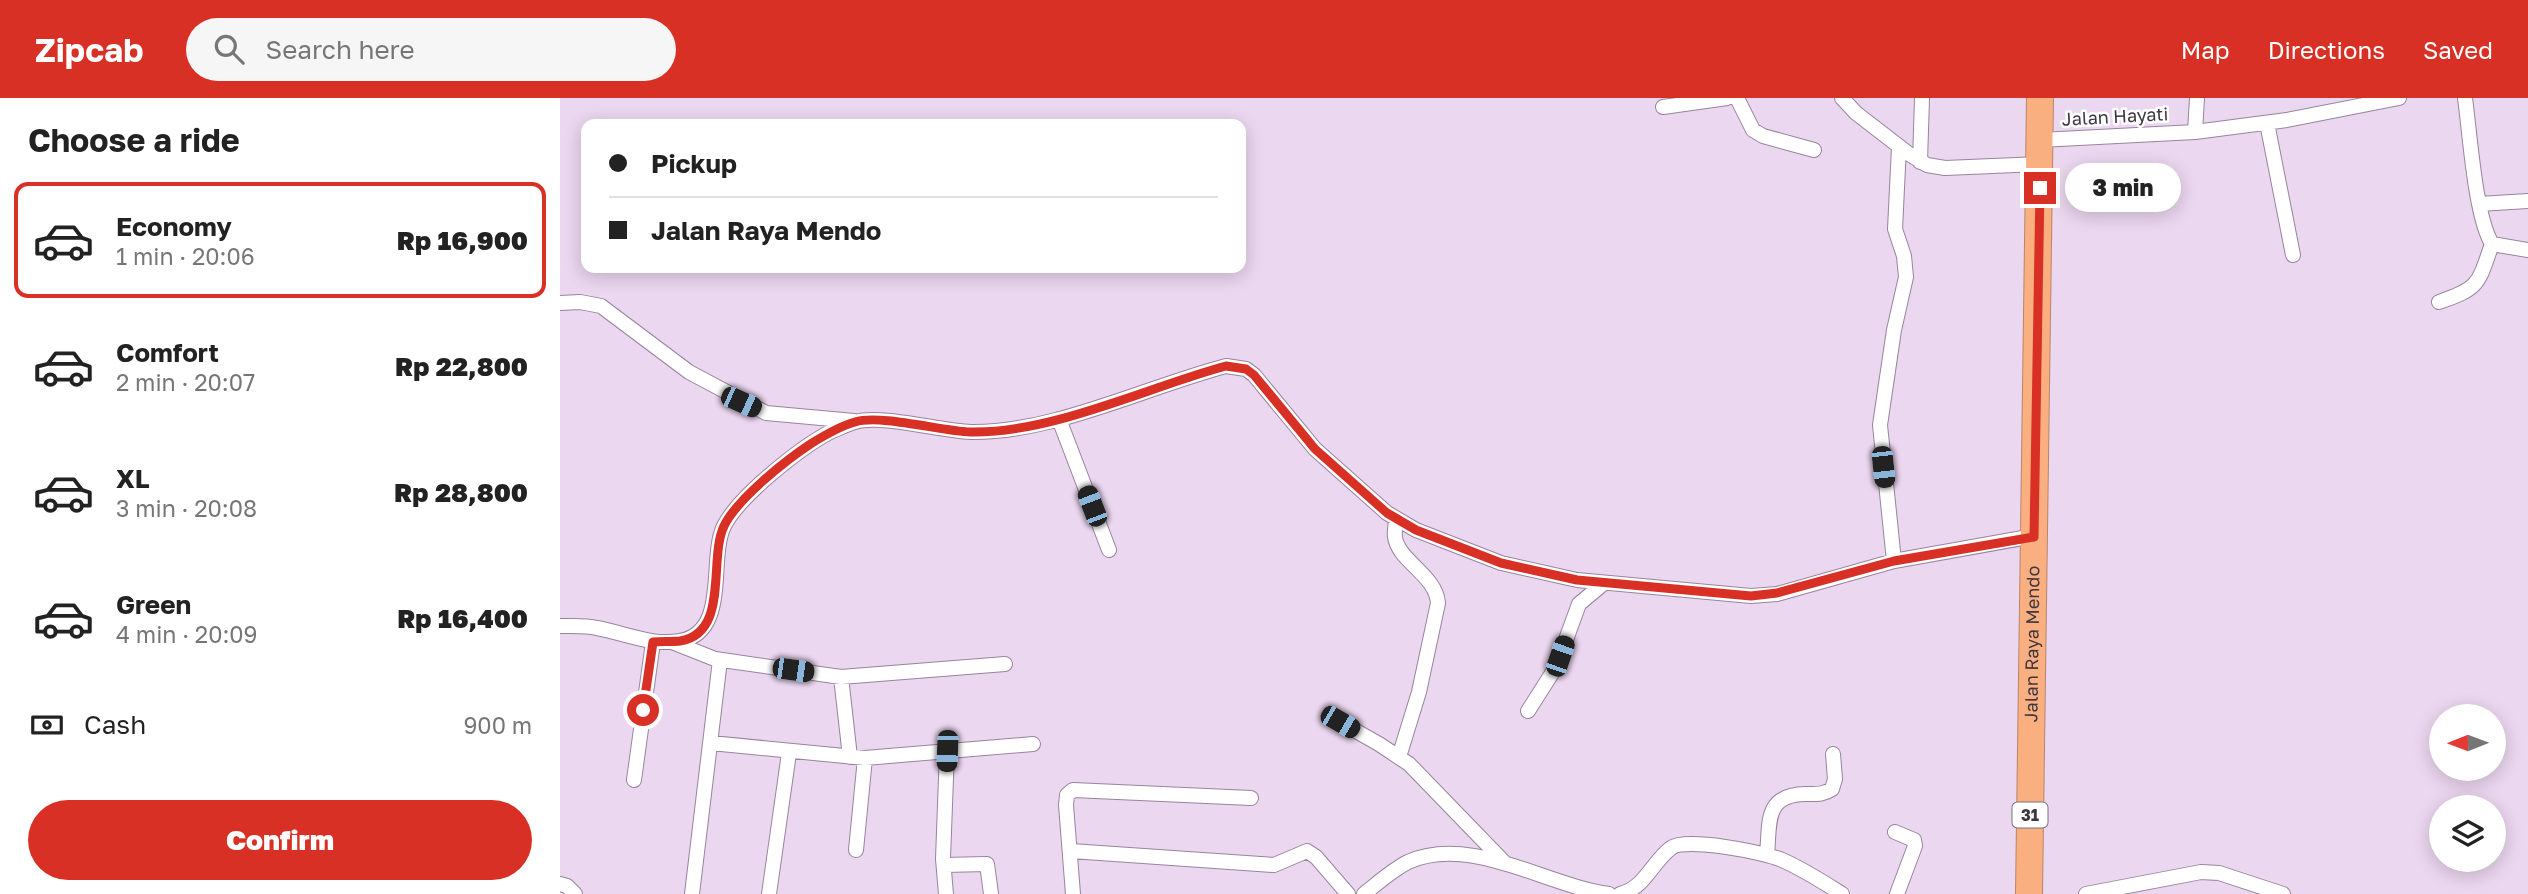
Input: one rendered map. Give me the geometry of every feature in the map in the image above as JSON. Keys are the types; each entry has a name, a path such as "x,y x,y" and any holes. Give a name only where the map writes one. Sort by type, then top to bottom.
{"highway":[{"name":"Jalan Raya Mendo","path":"2029,894 2040,98"}],"street":[{"path":"1663,107 1727,98"},
{"path":"1737,98 1753,130 1763,136 1814,150"},
{"path":"1842,98 1856,113 1920,162"},
{"path":"1920,162 1922,98"},
{"path":"2196,132 2197,98"},
{"name":"Jalan Hayati","path":"1920,162 1945,168 2040,152 2267,123 2399,98"},
{"path":"2465,98 2479,204 2486,235 2492,244 2528,250"},
{"path":"2267,123 2293,255"},
{"path":"1894,561 1880,425 1894,330 1906,277 1906,266 1895,229 1899,147"},
{"path":"2479,204 2528,201"},
{"path":"2439,302 2467,292 2474,286 2481,277 2492,244"},
{"path":"560,303 580,302 601,306 689,372 766,413 886,422 968,432 992,431 1059,419 1226,366 1246,369 1263,384 1306,439 1396,519 1416,530 1501,563 1577,580 1751,596 1777,593 1894,561 2034,537"},
{"path":"1059,419 1109,550"},
{"path":"560,626 595,627 653,642 689,639 709,618 715,600 717,546 730,515 746,497 800,452 830,432 857,421"},
{"path":"1396,519 1395,538 1400,550 1434,589 1438,603 1419,692 1399,757"},
{"path":"1528,711 1556,667 1579,604 1604,583"},
{"path":"670,641 720,660 841,677 1004,664"},
{"path":"634,780 653,642"},
{"path":"692,894 720,660"},
{"path":"841,677 849,757"},
{"path":"1340,722 1399,757 1422,776 1505,863"},
{"path":"711,743 789,753 865,758 1032,744"},
{"path":"946,894 944,865 947,751"},
{"path":"769,894 789,753"},
{"path":"1767,855 1770,814 1775,805 1782,797 1825,794 1832,789 1835,779 1833,754"},
{"path":"856,850 865,758"},
{"path":"1073,894 1066,805 1067,795 1073,790 1251,797"},
{"path":"1895,832 1914,840 1897,894"},
{"path":"1620,894 1637,886 1670,849 1688,844 1767,855 1802,870 1842,894"},
{"path":"1071,851 1274,865 1307,851 1316,857 1348,894"},
{"path":"1364,894 1406,863 1428,856 1451,855 1505,863 1609,894"},
{"path":"944,865 987,864 991,894"},
{"path":"2086,894 2201,872 2219,873 2283,894"},
{"path":"560,884 567,886 575,894"}],"route":[{"path":"643,710 653,642 689,639 709,618 715,600 717,546 730,515 746,497 800,452 830,432 857,421 968,432 992,431 1059,419 1226,366 1237,366 1254,375 1315,449 1387,513 1416,530 1501,563 1524,569 1590,582 1751,596 1777,593 1894,561 2034,537 2040,188"}]}
